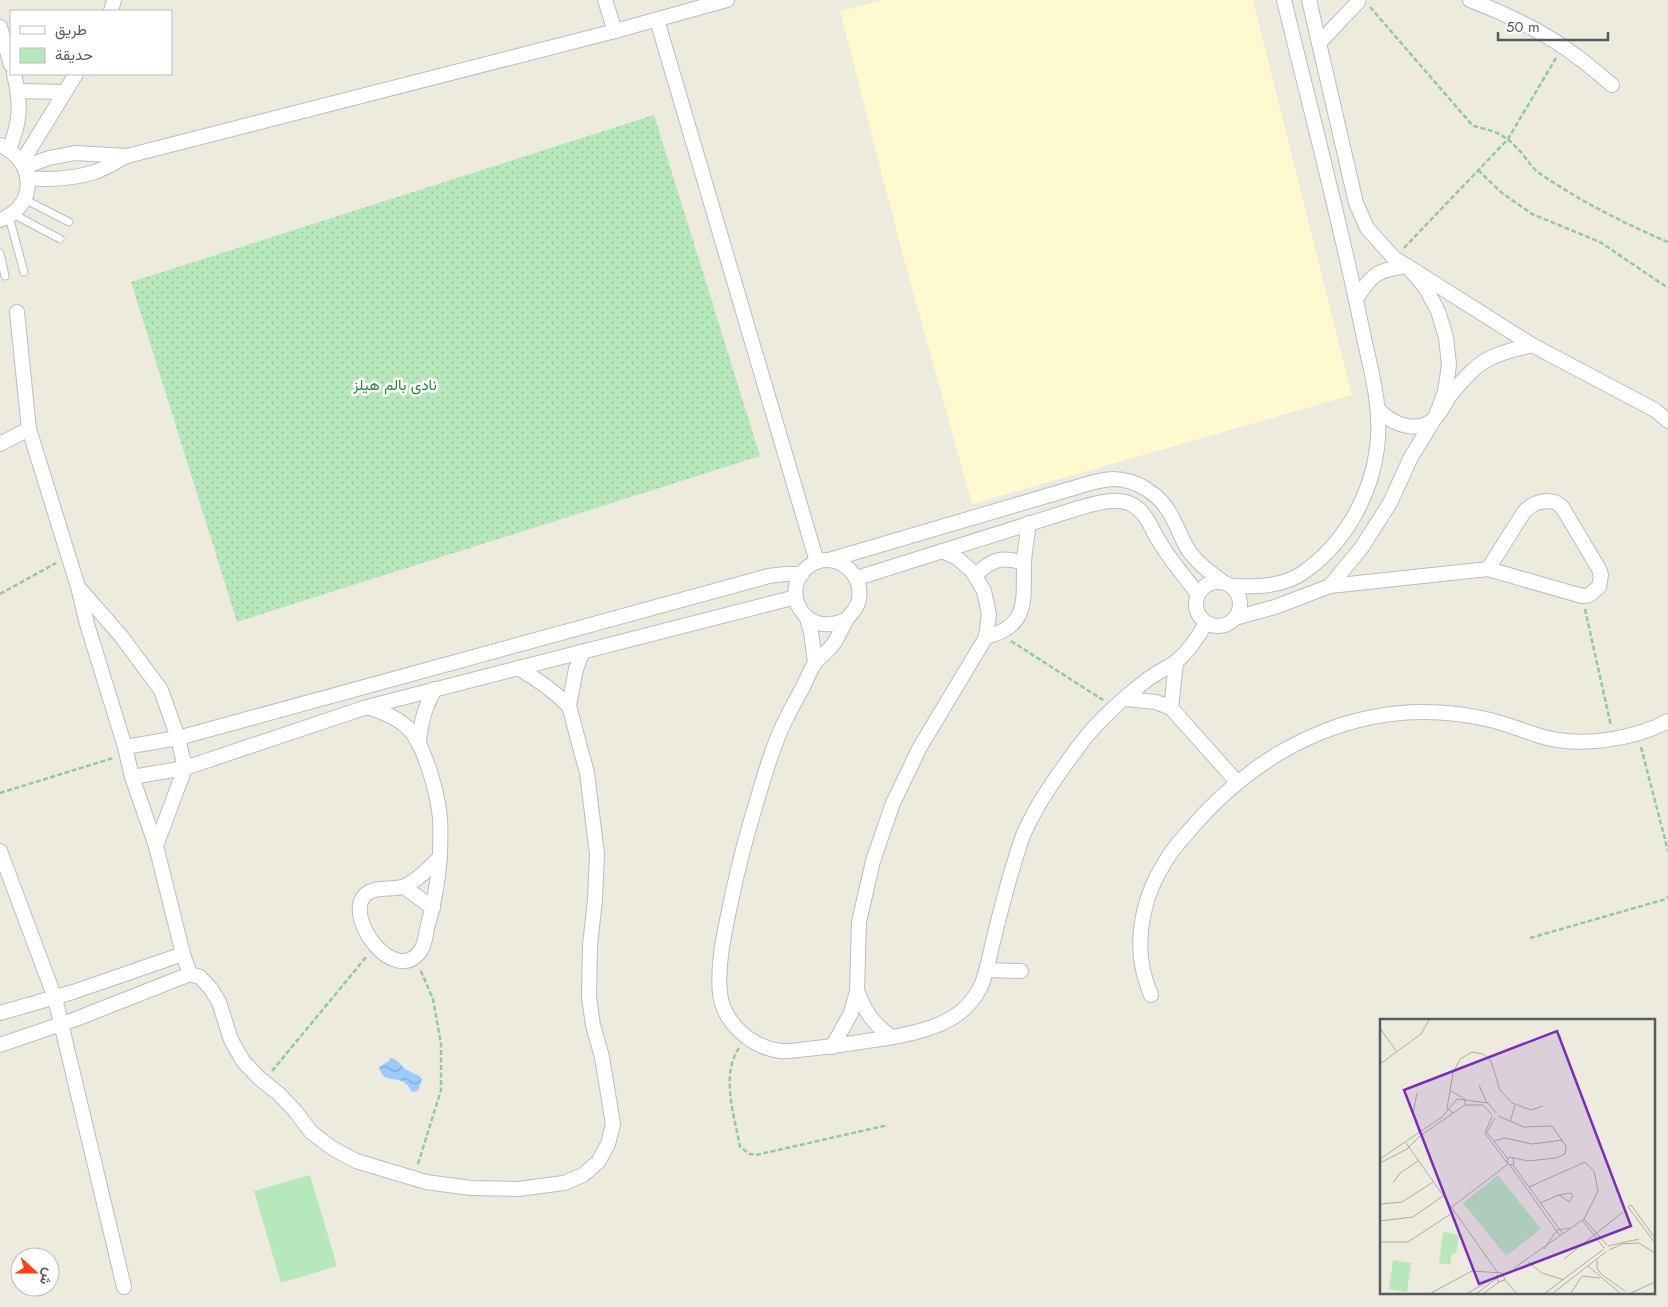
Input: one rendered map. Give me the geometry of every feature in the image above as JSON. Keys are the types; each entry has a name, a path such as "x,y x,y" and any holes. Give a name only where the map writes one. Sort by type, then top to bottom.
{"street":[{"path":"606,0 615,31"},
{"path":"14,75 18,91 19,114 15,134 4,147 24,169 48,180 96,172 127,156 615,31 727,0"},
{"path":"847,619 838,624 816,623 807,618 799,608 796,597 796,584 808,566 1094,482 1113,479 1132,482 1149,490 1161,501 1171,515 1189,551 1205,568 1227,584 1238,595 1240,601 1236,618 1231,623 1218,627 1206,623 1197,614 1198,594 1202,588 1215,582 1227,584 1256,587 1280,583 1300,575 1330,550 1352,519 1369,485 1377,447 1378,409 1356,299 1284,0"},
{"path":"1309,0 1356,203 1367,228 1394,258 1532,345 1655,410 1668,421"},
{"path":"1470,0 1503,13 1542,33 1578,57 1612,85"},
{"path":"1319,43 1359,1"},
{"path":"657,20 823,561"},
{"path":"0,26 10,61"},
{"path":"7,217 24,199 27,192 24,169 75,75"},
{"path":"18,91 65,92"},
{"path":"24,169 49,158 75,153 127,156"},
{"path":"1356,299 1368,280 1386,269 1407,266"},
{"path":"1378,409 1387,418 1398,424 1411,427 1424,425 1435,418 1445,392 1448,365 1446,338 1438,311 1425,287 1407,266"},
{"path":"17,312 29,429 78,587 87,624 126,750 132,777 156,846 183,954 190,974"},
{"path":"1330,586 1362,546 1390,503 1411,456 1452,392 1474,368 1501,353 1532,345"},
{"path":"0,444 29,429"},
{"path":"857,578 1101,501 1116,500 1130,503 1142,512 1159,541 1198,594"},
{"path":"1236,618 1275,607 1330,586 1488,568 1582,596 1589,595 1599,587 1601,575 1568,514 1555,502 1546,501 1537,502 1524,512 1488,568"},
{"path":"832,1047 851,1013 857,991 859,922 873,861 893,803 920,747 992,636 1010,627 1018,617 1023,605 1025,592 1024,563 1029,523"},
{"path":"942,551 957,558 972,571 984,591 992,636"},
{"path":"975,576 985,566 997,560 1011,559 1024,563"},
{"path":"823,561 840,562 850,569 857,578 860,589 859,600 855,610 847,619 834,643 815,662 782,726 765,772 740,854 724,936 720,974 720,996 728,1016 741,1034 759,1046 780,1051 832,1047 891,1037 945,1022 972,1001 981,986 986,970 1008,880 1024,832 1050,786 1081,743 1120,703 1152,676 1176,662 1193,644 1206,623"},
{"path":"126,750 178,738 769,576 802,574"},
{"path":"78,587 121,636 161,690 178,738 185,768 156,846"},
{"path":"132,777 185,768 366,707 796,597"},
{"path":"807,618 814,647 815,662"},
{"path":"0,1045 190,974 200,977 219,1002 231,1040 243,1061 263,1082 279,1094 311,1132 332,1148 356,1161 426,1182 471,1188 518,1189 564,1184 583,1176 598,1162 608,1144 613,1124 602,1057 593,1025 589,997 590,945 596,900 597,854 587,773 569,706 574,678 583,651"},
{"path":"1171,708 1176,662"},
{"path":"518,668 548,687 569,706"},
{"path":"419,741 420,723 426,705 435,689"},
{"path":"1120,703 1149,701 1171,708 1237,782"},
{"path":"366,707 382,711 396,719 409,729 419,741 432,778 440,818 440,857 433,908 421,949 408,960 399,961 390,958 375,945 366,932 360,910 361,902 370,891 404,886 429,868 440,857"},
{"path":"1151,995 1143,970 1140,943 1143,916 1150,890 1165,861 1206,811 1237,782 1305,739 1348,722 1393,713 1424,712 1484,718 1513,726 1541,737 1589,741 1614,739 1637,734 1668,721"},
{"path":"0,851 54,998 124,1287"},
{"path":"404,886 433,908"},
{"path":"0,1013 54,998 183,954"},
{"path":"986,970 1021,971"},
{"path":"857,991 875,1025 891,1037"}],"lane":[{"path":"24,199 69,222"},
{"path":"7,217 60,240"},
{"path":"7,217 24,272"},
{"path":"0,253 5,276"}],"path":[{"path":"1359,1 1473,126 1492,130 1508,139 1536,172 1581,200 1628,225 1668,242"},
{"path":"1394,258 1508,139 1563,47"},
{"path":"1478,170 1502,193 1532,214 1600,242 1668,288"},
{"path":"0,594 68,556"},
{"path":"1582,596 1614,739"},
{"path":"992,636 1120,703"},
{"path":"1637,734 1668,851"},
{"path":"0,793 126,750"},
{"path":"1530,938 1668,897"},
{"path":"263,1082 375,945"},
{"path":"414,1178 441,1090 442,1044 433,999 415,956"},
{"path":"746,1037 735,1054 730,1073 730,1093 740,1147 744,1151 756,1154 888,1125"}],"shaded area":[{"path":"883,0 1253,0 1352,395 972,504 902,252 840,11"}],"green space":[{"name":"نادى بالم هيلز","path":"654,115 760,456 237,622 131,282"},
{"path":"310,1175 337,1266 281,1283 254,1191"}],"water":[{"path":"390,1058 421,1077 418,1091 412,1092 403,1081 385,1077 379,1067 389,1061"}]}
